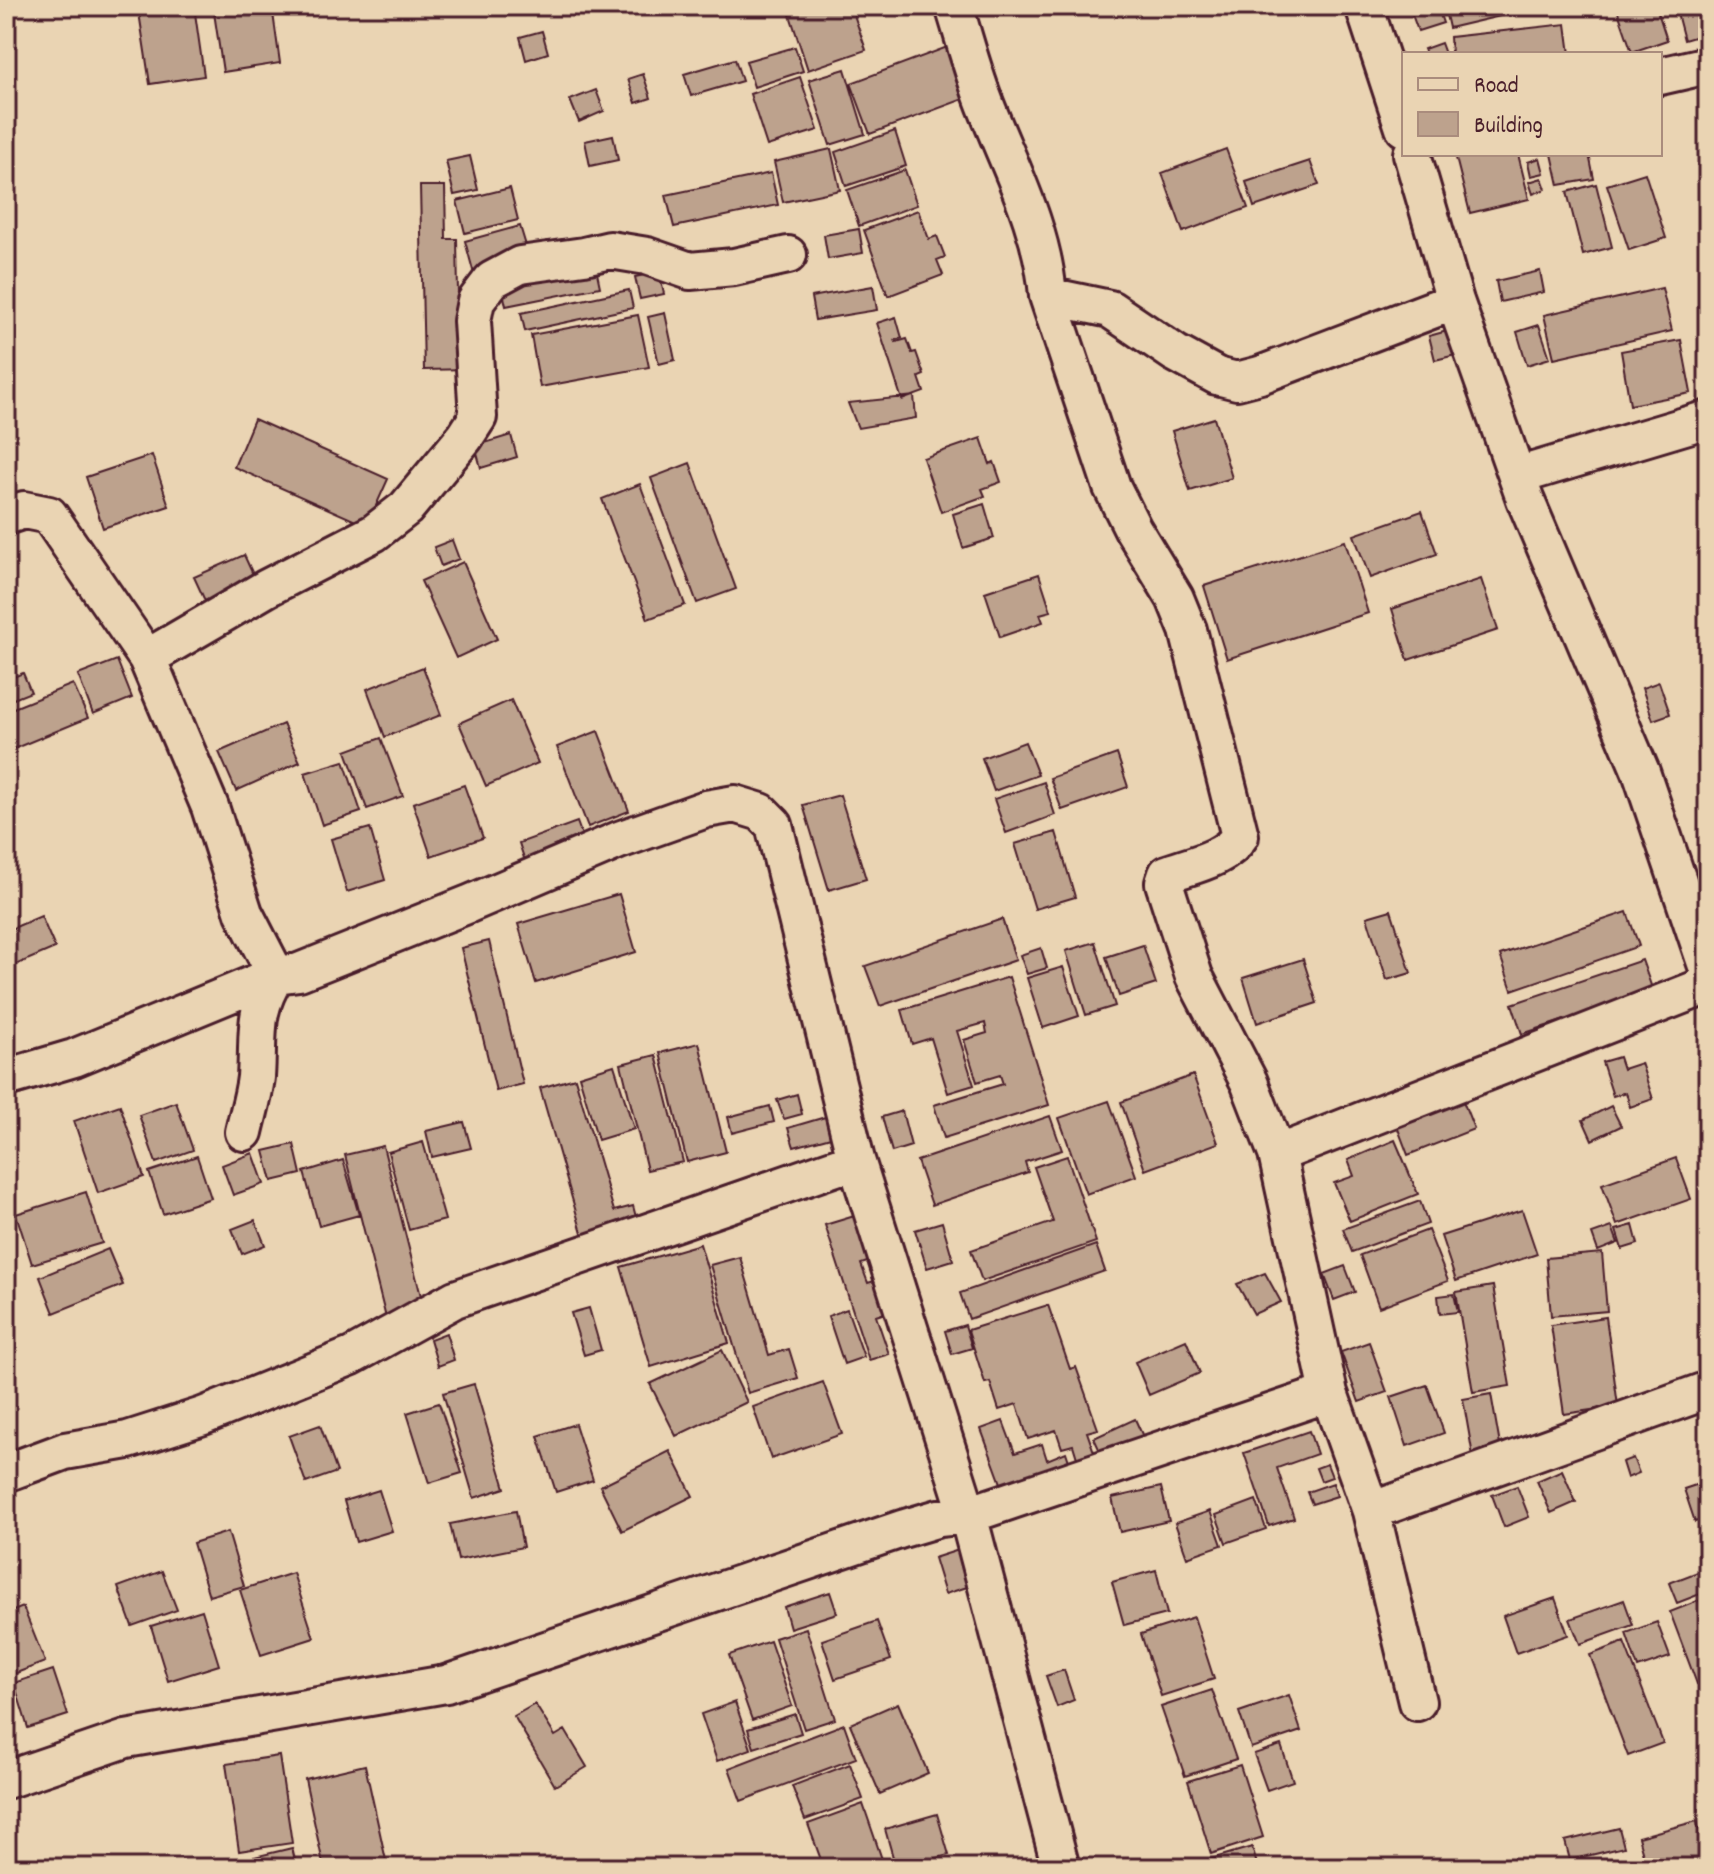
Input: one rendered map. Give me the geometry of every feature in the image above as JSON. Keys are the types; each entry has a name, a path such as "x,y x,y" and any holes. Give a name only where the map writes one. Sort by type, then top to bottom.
{"street":[{"path":"954,6 986,107 1029,212 1046,270 1048,296 1112,487 1133,529 1175,598 1188,630 1240,836 1233,848 1167,874 1164,883 1194,976 1249,1082 1277,1154 1329,1393 1371,1511 1417,1702"},
{"path":"1364,6 1402,116"},
{"path":"1662,76 1708,65"},
{"path":"1413,156 1455,301 1517,476 1641,772 1708,969"},
{"path":"147,658 267,588 374,533 406,508 478,417 472,321 476,301 492,280 520,265 610,250 647,256 690,271 734,267 788,255"},
{"path":"1048,296 1110,309 1175,353 1217,376 1237,381 1311,357 1455,301"},
{"path":"1517,476 1617,444 1674,432 1708,419"},
{"path":"6,516 24,510 49,515 147,658 210,807 244,913 276,975"},
{"path":"6,1078 74,1058 276,975 299,972 619,840 706,809 735,804 761,812 774,825 856,1160 968,1515 1061,1868"},
{"path":"244,1132 255,1079 257,1025 262,998 276,975"},
{"path":"1277,1154 1708,985"},
{"path":"6,1473 65,1451 128,1440 203,1416 352,1356 455,1299 856,1160"},
{"path":"1371,1511 1708,1390"},
{"path":"6,1780 126,1739 446,1684 902,1529 939,1518 968,1515 1329,1393"}],"building":[{"path":"138,6 194,6 204,76 150,84"},
{"path":"213,6 272,6 280,63 223,72"},
{"path":"809,6 851,6 866,50 808,70 789,12"},
{"path":"1409,6 1437,6 1443,23 1418,31"},
{"path":"1444,6 1543,6 1449,28"},
{"path":"1616,6 1656,6 1667,40 1632,52"},
{"path":"1675,6 1708,6 1708,33 1684,40"},
{"path":"1566,24 1570,52 1451,52 1450,37"},
{"path":"542,31 548,53 526,60 520,37"},
{"path":"1441,43 1444,52 1425,52 1424,49"},
{"path":"950,46 969,97 870,134 851,83"},
{"path":"795,47 803,71 754,87 746,61"},
{"path":"735,59 742,81 691,96 684,74"},
{"path":"845,69 865,134 830,145 809,80"},
{"path":"643,74 651,98 636,103 628,79"},
{"path":"800,77 818,130 767,146 750,94"},
{"path":"596,90 604,111 579,122 570,100"},
{"path":"895,131 906,166 846,186 835,152"},
{"path":"613,135 618,160 590,166 585,141"},
{"path":"831,149 840,190 783,202 774,162"},
{"path":"1226,149 1248,208 1183,232 1162,173"},
{"path":"470,156 478,190 454,195 446,161"},
{"path":"1456,156 1518,156 1529,199 1470,213"},
{"path":"1552,156 1589,156 1594,179 1559,185"},
{"path":"1540,158 1544,173 1531,176 1528,162"},
{"path":"1310,161 1319,185 1254,207 1246,182"},
{"path":"905,170 917,205 859,226 847,190"},
{"path":"771,173 778,205 674,227 666,195"},
{"path":"1645,173 1666,238 1629,250 1607,185"},
{"path":"1542,178 1546,189 1533,194 1529,182"},
{"path":"1596,184 1612,247 1583,255 1567,192"},
{"path":"420,186 445,186 446,239 457,239 458,294 468,294 470,369 424,370"},
{"path":"510,188 518,220 465,233 457,201"},
{"path":"918,210 929,239 937,236 945,257 937,260 943,275 888,296 864,230"},
{"path":"520,226 530,259 474,274 465,241"},
{"path":"859,229 863,253 828,259 824,235"},
{"path":"596,268 600,287 506,306 502,287"},
{"path":"1540,271 1544,292 1500,302 1496,281"},
{"path":"659,272 664,294 640,299 635,277"},
{"path":"873,286 877,310 815,320 811,297"},
{"path":"1662,288 1672,331 1554,358 1544,315"},
{"path":"629,290 633,308 525,331 521,313"},
{"path":"665,313 675,360 659,364 648,317"},
{"path":"638,315 649,367 540,387 531,335"},
{"path":"896,317 902,338 895,340 907,339 912,353 916,352 924,375 919,377 924,392 902,400 877,323"},
{"path":"1539,325 1550,358 1527,365 1517,332"},
{"path":"1458,328 1464,353 1435,360 1429,336"},
{"path":"1681,340 1691,393 1630,405 1621,351"},
{"path":"914,396 916,418 858,428 848,403"},
{"path":"1214,418 1232,478 1190,491 1172,431"},
{"path":"254,419 388,479 367,526 234,467"},
{"path":"511,435 517,457 481,468 475,446"},
{"path":"981,438 990,464 994,462 1001,482 982,489 985,496 941,512 923,458"},
{"path":"152,455 169,506 103,528 86,477"},
{"path":"690,463 736,589 697,603 651,478"},
{"path":"640,484 685,605 648,619 602,499"},
{"path":"984,504 994,538 963,548 953,514"},
{"path":"1422,511 1437,554 1370,578 1354,535"},
{"path":"452,540 459,559 441,566 434,547"},
{"path":"1345,541 1368,613 1227,659 1204,586"},
{"path":"244,555 256,581 206,603 194,577"},
{"path":"463,562 497,639 456,658 421,581"},
{"path":"1039,574 1051,611 1040,614 1043,622 1000,637 985,592"},
{"path":"1481,579 1498,630 1408,660 1392,609"},
{"path":"117,660 132,698 93,714 78,675"},
{"path":"423,667 441,715 385,737 367,689"},
{"path":"23,673 31,692 6,702 6,680"},
{"path":"1659,682 1670,714 1653,720 1642,688"},
{"path":"73,684 88,718 6,752 6,711"},
{"path":"511,700 538,763 486,786 459,723"},
{"path":"283,724 300,762 236,791 219,752"},
{"path":"598,731 629,811 588,827 557,747"},
{"path":"381,738 403,796 367,809 346,751"},
{"path":"1025,742 1038,775 994,791 982,758"},
{"path":"1117,754 1128,787 1062,810 1050,778"},
{"path":"344,761 361,812 322,825 305,773"},
{"path":"1044,782 1055,815 1006,833 994,799"},
{"path":"464,785 483,838 431,856 413,803"},
{"path":"840,795 866,879 829,890 803,805"},
{"path":"577,822 588,852 529,873 519,843"},
{"path":"370,828 385,880 347,892 331,839"},
{"path":"1056,832 1075,897 1035,909 1015,844"},
{"path":"619,894 636,952 536,983 518,924"},
{"path":"1391,910 1411,973 1387,980 1367,917"},
{"path":"1627,912 1639,946 1512,990 1500,955"},
{"path":"41,916 55,948 6,969 6,931"},
{"path":"1002,919 1016,960 880,1006 865,966"},
{"path":"489,941 523,1084 496,1091 461,948"},
{"path":"1095,942 1115,1006 1086,1015 1066,951"},
{"path":"1143,945 1156,984 1119,996 1106,957"},
{"path":"1041,948 1047,968 1027,974 1020,955"},
{"path":"1303,959 1317,1003 1257,1023 1243,978"},
{"path":"1642,960 1653,991 1522,1034 1512,1004"},
{"path":"1063,967 1079,1016 1043,1028 1027,978"},
{"path":"1009,977 1049,1105 944,1138 934,1105 1003,1084 1000,1075 977,1082 964,1040 987,1033 985,1023 957,1031 974,1085 948,1093 931,1038 912,1044 902,1010"},
{"path":"699,1043 726,1152 687,1162 660,1053"},
{"path":"656,1055 683,1162 647,1170 621,1064"},
{"path":"1619,1057 1623,1069 1641,1063 1653,1099 1630,1107 1626,1092 1613,1096 1602,1062"},
{"path":"614,1065 634,1129 598,1140 579,1076"},
{"path":"1193,1075 1218,1143 1145,1170 1121,1102"},
{"path":"575,1078 614,1211 633,1206 639,1228 585,1243 540,1088"},
{"path":"797,1094 802,1114 784,1119 777,1100"},
{"path":"1109,1101 1136,1176 1086,1194 1059,1118"},
{"path":"1463,1101 1474,1129 1408,1155 1397,1126"},
{"path":"176,1102 193,1150 156,1163 139,1115"},
{"path":"120,1105 144,1177 98,1193 74,1121"},
{"path":"770,1106 774,1122 732,1133 728,1117"},
{"path":"1611,1106 1621,1126 1592,1140 1583,1120"},
{"path":"902,1111 911,1146 892,1152 882,1117"},
{"path":"832,1115 838,1135 794,1147 788,1128"},
{"path":"1050,1116 1062,1150 1025,1162 1028,1172 932,1205 917,1161"},
{"path":"464,1122 471,1148 432,1157 426,1131"},
{"path":"1395,1140 1418,1194 1350,1221 1334,1183 1354,1176 1348,1160"},
{"path":"423,1142 445,1220 409,1230 388,1152"},
{"path":"294,1144 301,1174 272,1181 264,1151"},
{"path":"383,1146 424,1308 386,1318 345,1155"},
{"path":"253,1153 264,1184 233,1195 222,1165"},
{"path":"197,1156 211,1198 163,1214 149,1172"},
{"path":"1067,1156 1096,1242 982,1281 971,1250 1053,1222 1034,1167"},
{"path":"1676,1158 1691,1199 1617,1225 1602,1184"},
{"path":"343,1160 359,1215 319,1226 304,1172"},
{"path":"86,1192 102,1243 32,1264 16,1214"},
{"path":"1420,1201 1428,1224 1352,1252 1343,1229"},
{"path":"1522,1210 1537,1254 1456,1281 1441,1236"},
{"path":"861,1214 876,1259 861,1264 868,1283 874,1281 885,1313 876,1316 889,1354 869,1360 825,1225"},
{"path":"255,1220 265,1245 242,1254 232,1229"},
{"path":"942,1222 953,1260 927,1268 915,1230"},
{"path":"1633,1225 1638,1244 1622,1249 1616,1230"},
{"path":"1612,1227 1618,1243 1598,1251 1592,1234"},
{"path":"1428,1230 1448,1281 1379,1307 1360,1255"},
{"path":"700,1244 729,1343 651,1367 621,1267"},
{"path":"1096,1245 1105,1271 969,1319 960,1293"},
{"path":"108,1249 123,1285 54,1313 40,1277"},
{"path":"1602,1253 1607,1311 1551,1316 1546,1258"},
{"path":"740,1257 769,1355 789,1349 798,1378 748,1393 710,1265"},
{"path":"1345,1266 1355,1292 1334,1300 1324,1274"},
{"path":"1265,1273 1281,1302 1254,1314 1237,1284"},
{"path":"1493,1286 1510,1386 1473,1392 1456,1292"},
{"path":"1454,1294 1458,1312 1440,1314 1438,1296"},
{"path":"1048,1305 1070,1369 1076,1367 1098,1429 1087,1432 1094,1452 1077,1458 1073,1445 1062,1448 1056,1430 1028,1439 1017,1404 999,1410 990,1382 985,1383 968,1330"},
{"path":"589,1308 601,1350 584,1355 571,1313"},
{"path":"847,1309 864,1357 844,1364 828,1316"},
{"path":"1606,1317 1618,1406 1564,1414 1551,1325"},
{"path":"965,1325 972,1348 952,1354 945,1331"},
{"path":"446,1333 454,1360 438,1366 430,1339"},
{"path":"1186,1340 1200,1373 1149,1395 1135,1362"},
{"path":"1369,1342 1387,1392 1359,1402 1341,1352"},
{"path":"722,1350 747,1402 676,1436 650,1384"},
{"path":"823,1382 842,1434 771,1459 753,1407"},
{"path":"474,1384 505,1488 474,1498 443,1393"},
{"path":"1427,1385 1444,1433 1407,1446 1391,1397"},
{"path":"1491,1394 1501,1451 1473,1456 1463,1399"},
{"path":"439,1403 462,1473 429,1483 407,1413"},
{"path":"1135,1419 1145,1441 1104,1460 1094,1438"},
{"path":"1003,1421 1015,1453 1042,1444 1047,1460 1066,1452 1071,1467 1053,1473 1052,1468 1002,1486 981,1429"},
{"path":"575,1424 593,1480 556,1492 538,1436"},
{"path":"320,1425 337,1472 306,1483 289,1436"},
{"path":"1309,1431 1317,1454 1277,1468 1294,1518 1269,1526 1244,1453"},
{"path":"670,1451 693,1496 622,1531 600,1486"},
{"path":"1633,1458 1639,1473 1627,1478 1622,1462"},
{"path":"1327,1464 1332,1477 1321,1481 1316,1468"},
{"path":"1562,1470 1576,1502 1551,1513 1537,1481"},
{"path":"1708,1481 1708,1518 1695,1522 1684,1489"},
{"path":"1333,1483 1337,1496 1312,1504 1307,1492"},
{"path":"1517,1486 1529,1517 1504,1527 1492,1495"},
{"path":"1161,1487 1169,1521 1120,1532 1112,1498"},
{"path":"379,1490 392,1531 356,1542 344,1501"},
{"path":"1256,1500 1266,1529 1226,1543 1216,1515"},
{"path":"516,1511 523,1547 458,1560 450,1524"},
{"path":"1210,1511 1222,1545 1187,1557 1175,1523"},
{"path":"228,1532 244,1586 209,1596 193,1543"},
{"path":"968,1547 980,1583 945,1594 934,1558"},
{"path":"1708,1568 1708,1591 1677,1603 1669,1583"},
{"path":"1156,1570 1167,1614 1124,1625 1112,1582"},
{"path":"162,1571 177,1610 132,1626 118,1587"},
{"path":"293,1573 314,1638 261,1655 240,1590"},
{"path":"830,1592 837,1613 790,1628 784,1607"},
{"path":"1708,1597 1708,1680 1697,1684 1670,1612"},
{"path":"1555,1598 1568,1635 1516,1653 1503,1616"},
{"path":"1624,1600 1633,1625 1580,1644 1570,1619"},
{"path":"23,1607 45,1662 6,1677 6,1614"},
{"path":"202,1610 219,1665 168,1681 151,1626"},
{"path":"1194,1617 1214,1679 1161,1696 1141,1634"},
{"path":"877,1621 891,1660 835,1679 822,1640"},
{"path":"1657,1622 1670,1657 1638,1668 1626,1633"},
{"path":"806,1628 835,1719 804,1729 775,1638"},
{"path":"770,1641 792,1706 752,1720 729,1655"},
{"path":"1624,1642 1663,1743 1628,1756 1590,1655"},
{"path":"53,1670 68,1715 28,1728 14,1683"},
{"path":"1064,1670 1074,1700 1057,1707 1046,1676"},
{"path":"1212,1690 1236,1759 1185,1776 1161,1707"},
{"path":"1289,1695 1301,1731 1251,1748 1239,1712"},
{"path":"735,1702 751,1749 717,1761 701,1714"},
{"path":"898,1703 928,1773 880,1794 850,1724"},
{"path":"535,1704 555,1736 565,1730 587,1767 555,1786 514,1716"},
{"path":"795,1714 801,1733 754,1748 748,1729"},
{"path":"844,1724 856,1758 741,1801 729,1768"},
{"path":"1281,1745 1293,1781 1267,1790 1254,1754"},
{"path":"279,1756 292,1843 239,1851 226,1764"},
{"path":"850,1764 863,1799 805,1820 792,1786"},
{"path":"365,1765 387,1865 375,1868 324,1868 305,1779"},
{"path":"1240,1765 1263,1837 1211,1854 1188,1781"},
{"path":"863,1804 885,1868 824,1868 808,1824"},
{"path":"937,1814 949,1855 896,1868 885,1829"},
{"path":"1697,1821 1708,1868 1647,1868 1638,1837"},
{"path":"1619,1828 1624,1847 1570,1860 1565,1841"},
{"path":"1252,1847 1258,1868 1203,1868 1201,1862"},
{"path":"292,1848 297,1868 239,1868 238,1861"}]}
